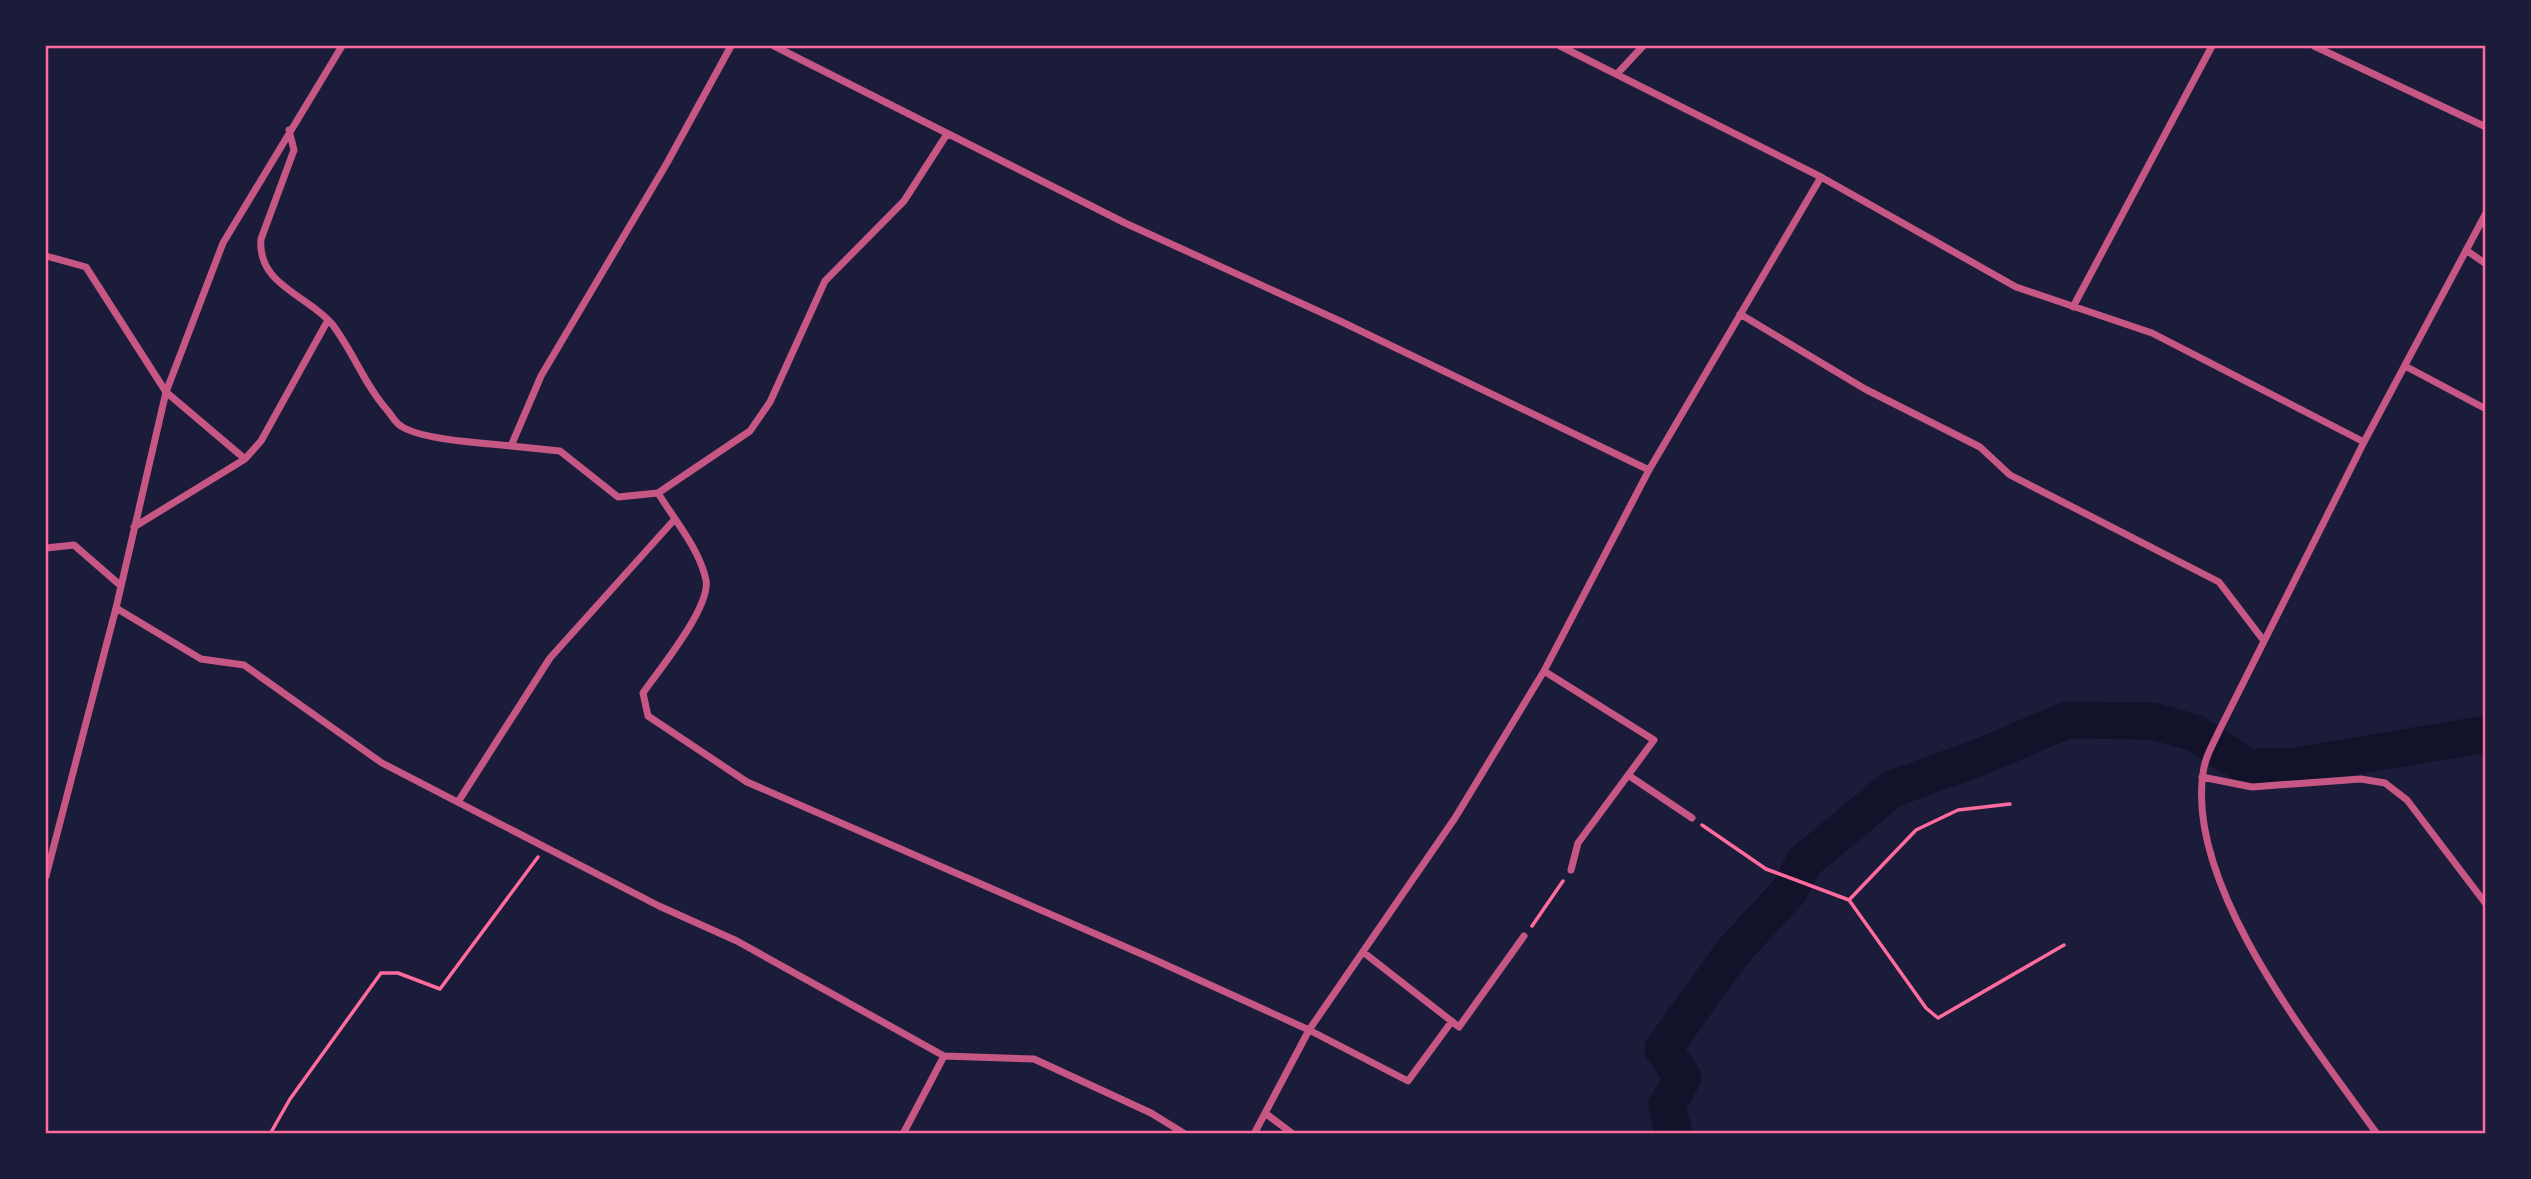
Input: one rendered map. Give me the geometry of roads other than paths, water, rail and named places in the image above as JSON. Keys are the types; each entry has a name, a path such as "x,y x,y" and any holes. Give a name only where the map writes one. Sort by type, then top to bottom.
{"street":[{"path":"46,876 116,608 166,392 223,243 342,46"},
{"path":"511,446 541,376 667,163 731,46"},
{"path":"774,46 1125,223 1340,321 1649,470"},
{"path":"1560,46 1821,177 2016,287 2152,333 2364,442"},
{"path":"1617,74 1643,46"},
{"path":"2073,307 2212,46"},
{"path":"2314,46 2486,127"},
{"path":"289,130 294,150 261,239 260,253 285,290 315,306 328,320 368,388 401,426 449,440 560,451 618,496 659,493 750,431 770,402 825,281 904,201 947,135"},
{"path":"1254,1133 1309,1030 1455,818 1544,671 1649,470 1821,177"},
{"path":"2377,1133 2282,999 2245,936 2215,873 2201,810 2202,777 2205,759 2364,442 2486,213"},
{"path":"2466,250 2486,264"},
{"path":"46,256 86,267 166,392 245,459"},
{"path":"1740,314 1865,389 1980,447 2010,475 2219,582 2264,642"},
{"path":"134,527 245,459 261,441 328,320"},
{"path":"2405,366 2486,409"},
{"path":"659,493 699,561 707,582 699,611 643,693 648,716 747,782 1309,1030 1408,1081 1452,1021"},
{"path":"458,802 550,658 674,520"},
{"path":"46,548 74,545 120,585"},
{"path":"116,608 201,659 244,666 382,763 659,906 737,941 944,1056 1034,1059 1151,1113 1185,1133"},
{"path":"1544,671 1654,740 1578,843 1571,870"},
{"path":"1628,775 1692,818"},
{"path":"2202,777 2252,788 2361,779 2385,783 2407,800 2486,904"},
{"path":"1363,952 1459,1027 1524,936"},
{"path":"904,1133 944,1056"},
{"path":"1265,1113 1293,1133"}],"waterway":[{"path":"1674,1134 1667,1105 1683,1077 1663,1049 1732,953 1789,891 1804,862 1892,789 1980,757 2067,720 2153,721 2195,733 2248,767 2295,766 2486,734"}]}
